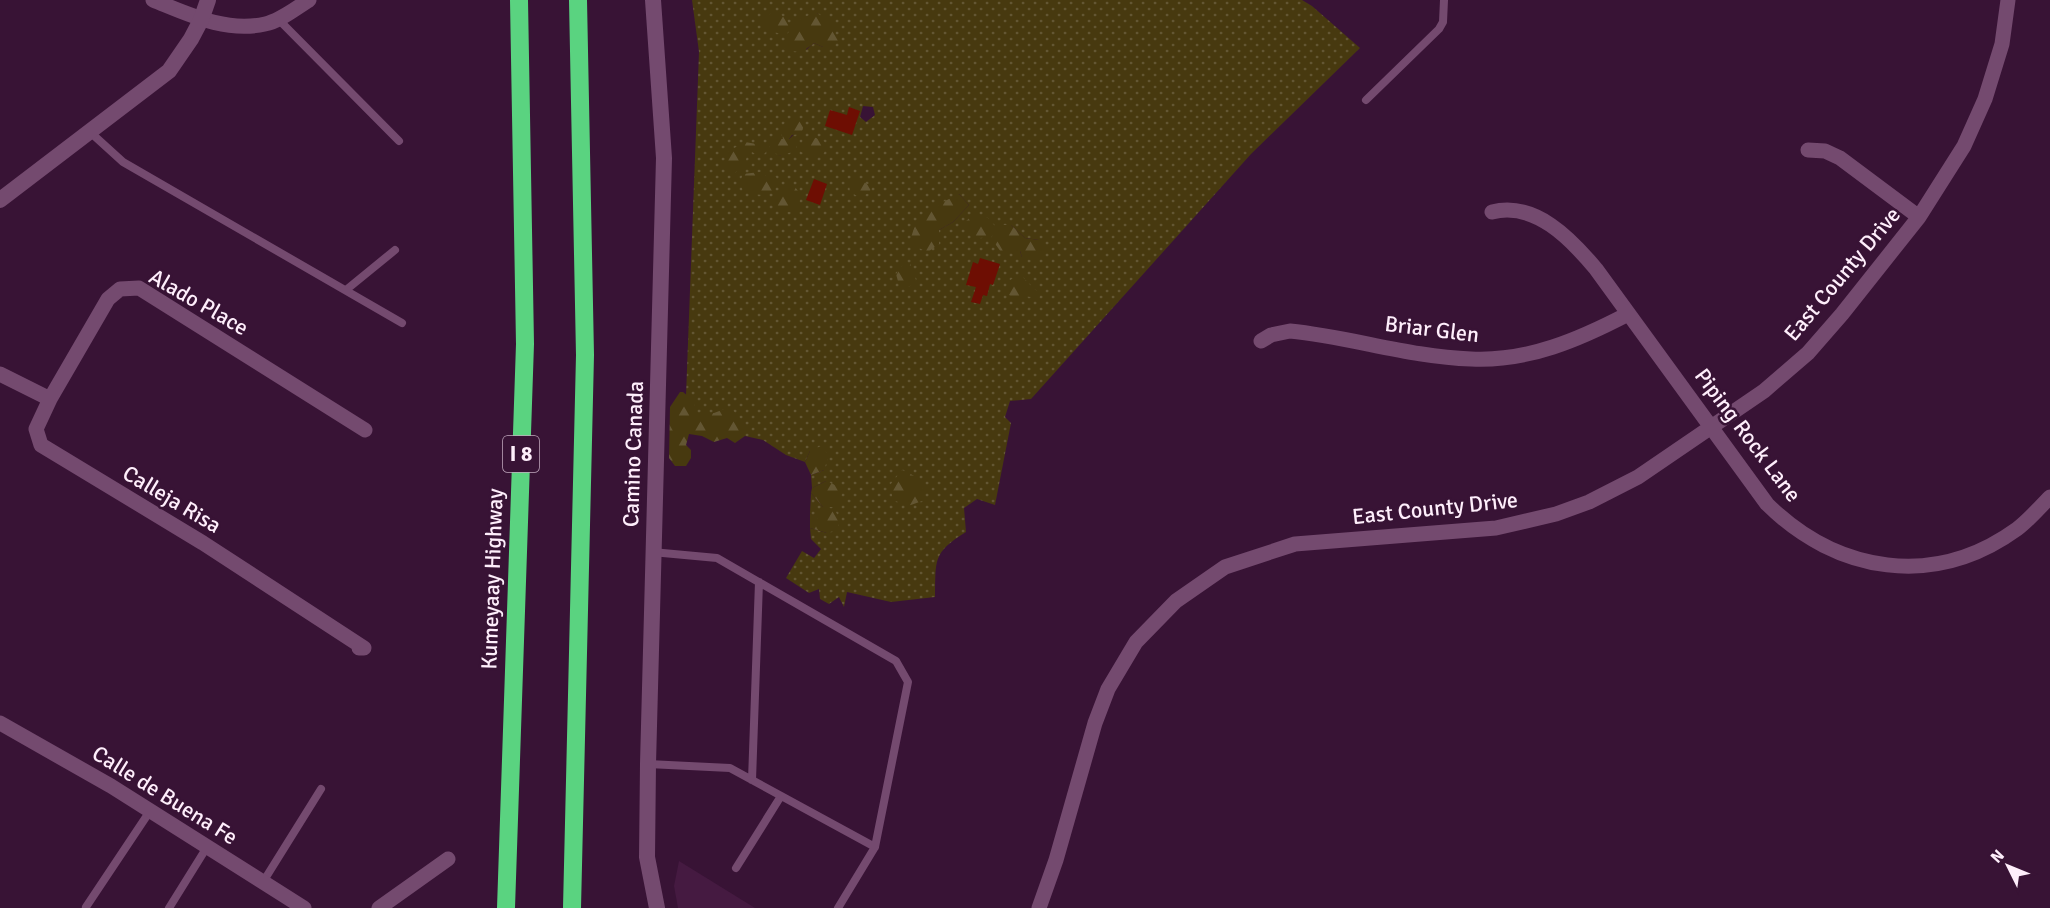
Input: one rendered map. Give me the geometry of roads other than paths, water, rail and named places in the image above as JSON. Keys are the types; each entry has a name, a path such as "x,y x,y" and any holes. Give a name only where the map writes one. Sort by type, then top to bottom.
{"highway":[{"name":"Kumeyaay Highway","path":"506,908 525,344 519,0"},
{"path":"572,908 585,355 578,0"}],"street":[{"path":"153,0 201,20 238,26 266,24 309,0"},
{"path":"0,200 169,71 191,39 208,0"},
{"name":"Camino Canada","path":"652,0 664,158 652,552 647,857 657,908"},
{"name":"East County Drive","path":"1039,908 1056,860 1095,723 1108,689 1136,642 1176,601 1225,567 1295,544 1487,529 1556,514 1614,490 1638,477 1713,428 1764,391 1808,352 1842,314 1919,217 1964,146 1984,99 2002,44 2008,0"},
{"path":"1808,150 1826,151 1840,158 1919,217"},
{"name":"Piping Rock Lane","path":"1492,212 1511,209 1524,212 1554,228 1572,243 1596,269 1767,504 1796,530 1830,550 1868,562 1906,566 1964,556 2000,540 2016,529 2050,497"},
{"name":"Alado Place","path":"50,399 108,299 120,289 139,288 365,430"},
{"name":"Briar Glen","path":"1261,341 1271,335 1290,331 1440,356 1485,359 1559,346 1628,314"},
{"path":"0,374 50,399"},
{"name":"Calleja Risa","path":"50,399 36,429 41,446 203,543 364,648 359,648"},
{"name":"Calle de Buena Fe","path":"1,725 111,786 304,908"},
{"path":"378,908 448,859"}],"lane":[{"path":"1366,100 1439,29 1443,22 1444,0"},
{"path":"278,18 399,141"},
{"path":"90,132 123,162 402,323"},
{"path":"346,290 395,250"},
{"path":"652,552 717,558 896,661 908,682 875,847 838,908"},
{"path":"752,780 759,582"},
{"path":"648,764 730,768 875,847"},
{"path":"263,882 321,789"},
{"path":"735,868 781,796"},
{"path":"86,907 150,811"},
{"path":"169,908 207,847"}]}
